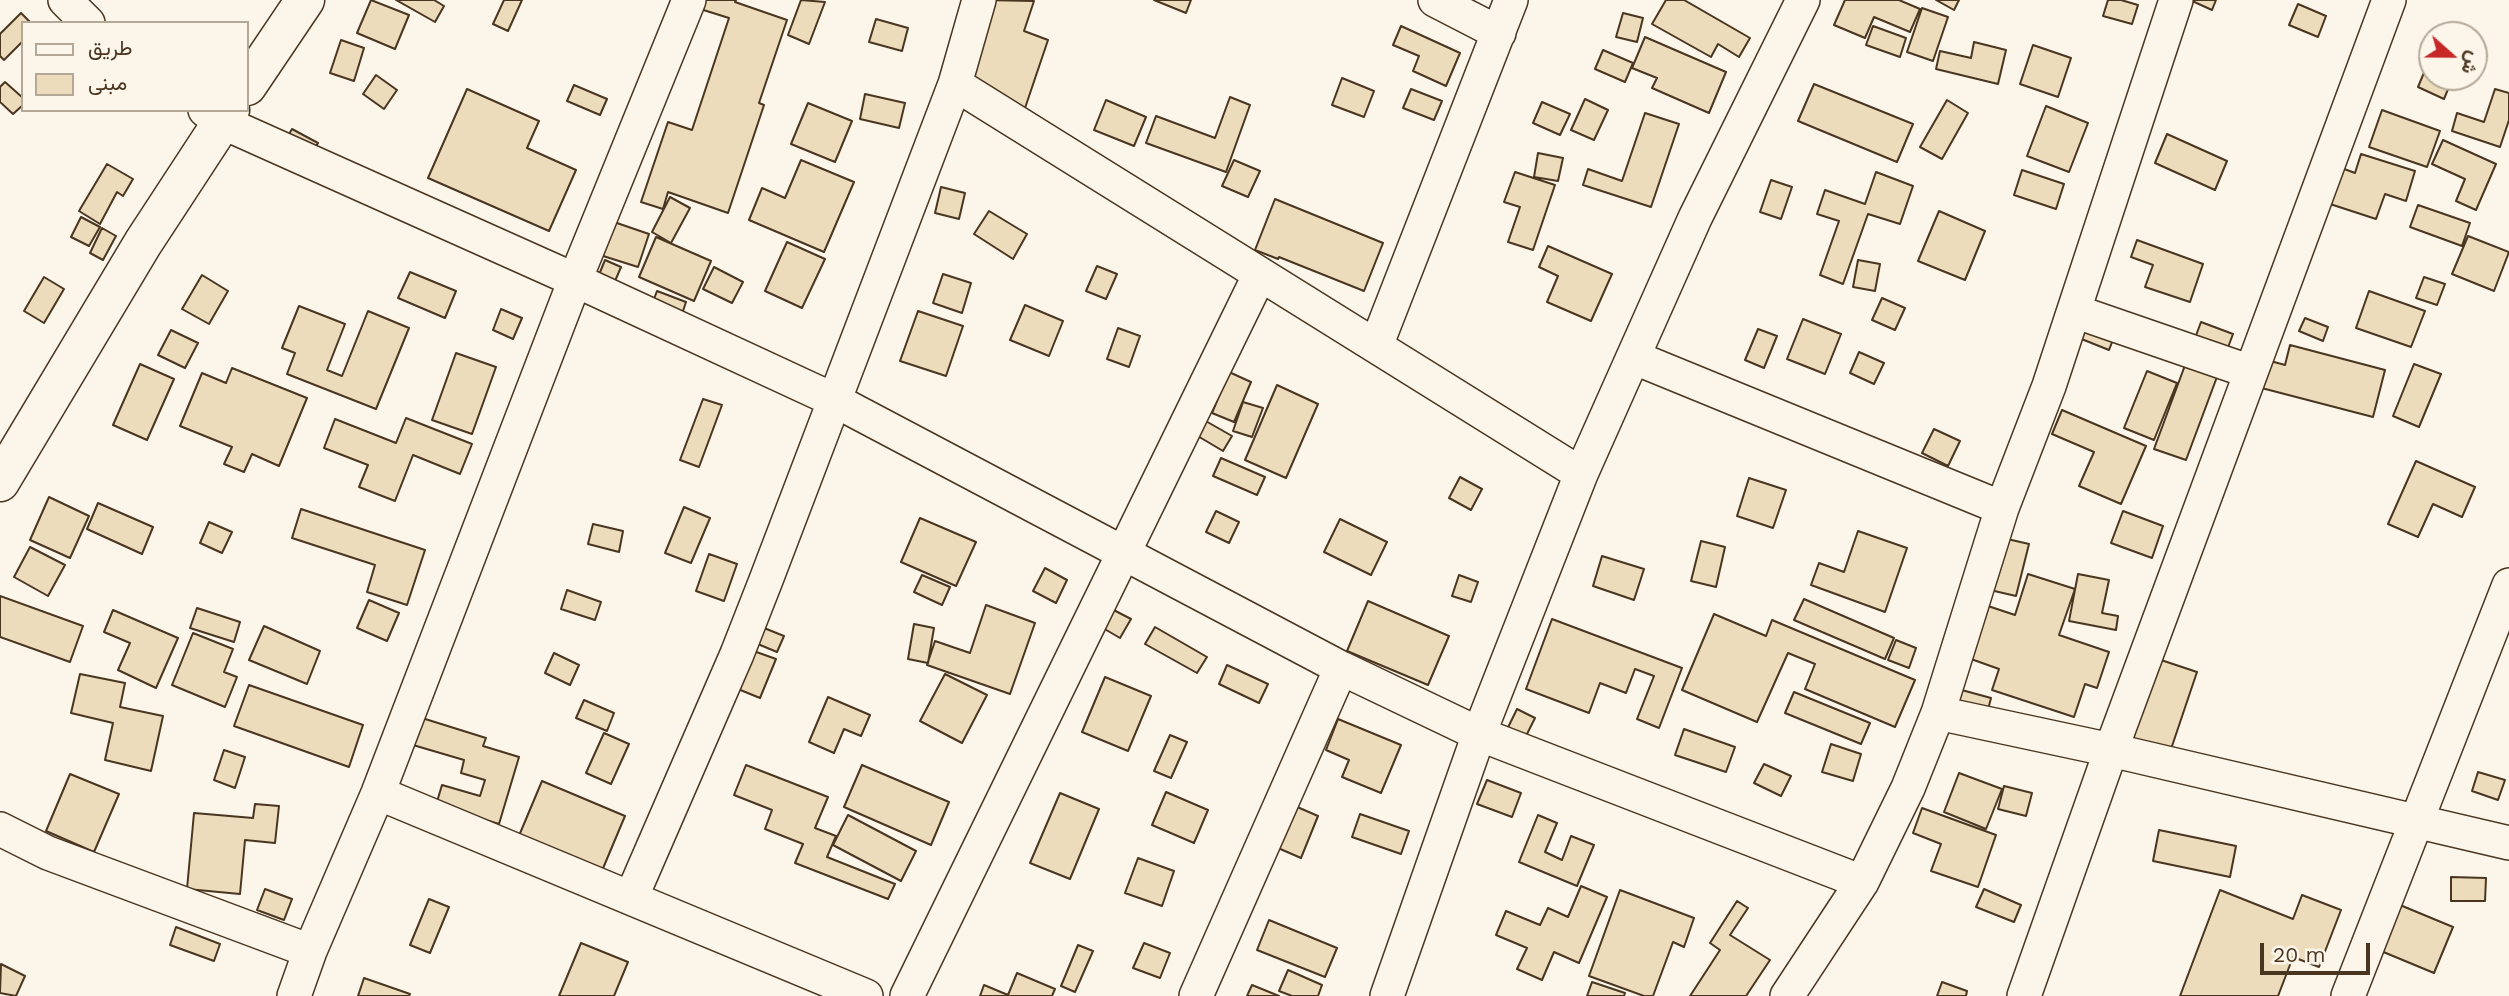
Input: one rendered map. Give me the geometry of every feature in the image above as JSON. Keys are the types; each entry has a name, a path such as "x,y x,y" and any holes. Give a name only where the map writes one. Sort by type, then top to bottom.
{"street":[{"path":"65,0 86,21"},
{"path":"248,85 305,0"},
{"path":"294,996 310,951 379,793 575,279 689,0"},
{"path":"631,898 737,654 955,84 978,0"},
{"path":"1435,0 1499,33"},
{"path":"1376,346 1511,0"},
{"path":"1387,996 1479,734 1581,474 1695,218 1803,0"},
{"path":"1787,996 1862,882 1908,788 1938,713 2002,508 2049,386 2176,0"},
{"path":"2024,996 2111,750 2389,0"},
{"path":"955,84 1581,474"},
{"path":"0,482 219,114 834,400 1341,668 1479,734 1862,882"},
{"path":"907,996 1259,274"},
{"path":"2074,312 2250,372"},
{"path":"1633,357 2002,508"},
{"path":"2348,996 2509,585"},
{"path":"1196,996 1341,668"},
{"path":"1938,713 2111,750 2509,843"},
{"path":"379,793 866,996"},
{"path":"0,829 48,853 310,951"}],"building":[{"path":"371,0 409,15 395,49 357,33"},
{"path":"396,0 434,0 444,6 435,22"},
{"path":"504,0 522,0 508,31 493,24"},
{"path":"700,0 736,0 735,2 787,20 759,103 764,105 728,213 668,192 663,209 641,202 668,122 692,130 729,18 697,8"},
{"path":"801,0 825,2 809,44 788,35"},
{"path":"983,0 1034,1 1024,31 1048,40 1022,117 958,77"},
{"path":"1154,0 1191,0 1186,13"},
{"path":"1666,0 1684,0 1750,38 1739,57 1718,44 1711,57 1652,24"},
{"path":"1845,0 1899,0 1920,9 1910,32 1874,17 1865,38 1834,25"},
{"path":"1936,0 1959,0 1954,10"},
{"path":"2108,0 2121,0 2138,5 2132,24 2103,16"},
{"path":"2190,0 2216,0 2212,10"},
{"path":"2298,4 2326,16 2318,37 2289,25"},
{"path":"1922,8 1948,17 1933,61 1907,52"},
{"path":"21,13 29,21 21,21 21,43 4,60 0,56 0,34"},
{"path":"1623,13 1643,18 1637,42 1616,37"},
{"path":"876,19 908,28 902,51 869,42"},
{"path":"1401,26 1460,53 1446,86 1413,71 1419,56 1393,45"},
{"path":"1873,26 1906,38 1900,57 1866,45"},
{"path":"1645,37 1726,72 1709,113 1652,88 1657,78 1632,68"},
{"path":"341,40 364,48 354,81 330,73"},
{"path":"1974,42 2006,50 1998,84 1936,69 1940,51 1971,58"},
{"path":"2033,45 2071,58 2058,97 2020,84"},
{"path":"1603,50 1633,63 1625,82 1595,69"},
{"path":"376,75 397,90 384,109 363,94"},
{"path":"1342,78 1374,91 1364,117 1332,105"},
{"path":"5,82 21,96 21,107 13,114 0,102 0,87"},
{"path":"1814,84 1913,124 1897,162 1798,121"},
{"path":"574,85 607,99 600,115 567,101"},
{"path":"467,89 539,121 527,148 576,170 549,231 428,178"},
{"path":"1411,89 1442,101 1434,120 1403,108"},
{"path":"2495,89 2509,93 2509,120 2500,147 2452,131 2457,113 2484,122"},
{"path":"2427,91 2447,91 2444,99"},
{"path":"865,94 905,103 899,128 860,119"},
{"path":"1230,97 1250,105 1226,172 1146,143 1156,116 1215,138"},
{"path":"1585,99 1608,110 1594,140 1571,130"},
{"path":"1106,100 1146,117 1134,146 1094,130"},
{"path":"1947,100 1968,113 1942,159 1920,147"},
{"path":"1542,102 1570,114 1560,135 1533,123"},
{"path":"808,103 852,121 835,162 791,144"},
{"path":"2046,106 2088,123 2069,172 2027,156"},
{"path":"2382,110 2440,131 2427,167 2369,147"},
{"path":"1645,113 1679,124 1651,207 1583,185 1588,169 1622,181"},
{"path":"292,129 318,143 306,163 280,149"},
{"path":"2167,134 2227,161 2215,190 2155,163"},
{"path":"2443,140 2496,164 2476,210 2456,201 2465,179 2432,164"},
{"path":"1538,153 1563,158 1558,181 1534,177"},
{"path":"2361,154 2415,171 2406,201 2385,194 2376,219 2327,203 2339,167 2355,173"},
{"path":"801,160 854,182 824,252 749,220 762,188 785,198"},
{"path":"1234,160 1260,171 1248,197 1222,186"},
{"path":"107,164 133,179 123,196 117,192 100,224 79,211"},
{"path":"2022,170 2064,184 2056,209 2014,195"},
{"path":"1515,172 1555,185 1533,250 1508,242 1520,207 1504,202"},
{"path":"1876,172 1913,186 1900,224 1868,214 1843,284 1820,275 1839,221 1817,214 1825,190 1865,204"},
{"path":"1771,180 1792,187 1781,219 1760,212"},
{"path":"941,187 965,193 959,219 935,213"},
{"path":"670,197 690,208 671,243 652,232"},
{"path":"1275,199 1383,243 1364,291 1255,250"},
{"path":"2418,205 2470,223 2462,246 2410,227"},
{"path":"989,211 1027,234 1013,259 974,234"},
{"path":"1939,211 1985,231 1965,280 1918,261"},
{"path":"81,217 100,227 89,246 71,237"},
{"path":"611,221 649,234 638,267 600,255"},
{"path":"102,228 116,236 103,260 90,253"},
{"path":"2468,236 2509,252 2494,291 2452,274"},
{"path":"656,237 711,261 694,301 639,277"},
{"path":"2137,240 2203,264 2190,302 2145,287 2153,265 2131,257"},
{"path":"787,242 825,259 802,308 765,291"},
{"path":"1548,246 1612,274 1591,321 1547,302 1558,276 1539,267"},
{"path":"605,260 621,267 610,293 594,287"},
{"path":"1858,260 1880,264 1875,291 1853,287"},
{"path":"1097,266 1117,274 1106,299 1086,291"},
{"path":"714,267 743,282 732,303 703,289"},
{"path":"410,272 456,291 445,318 398,298"},
{"path":"943,274 971,283 962,313 933,303"},
{"path":"202,275 228,291 209,324 182,309"},
{"path":"44,277 64,289 44,323 24,311"},
{"path":"2424,277 2445,284 2437,305 2416,298"},
{"path":"657,291 686,302 678,326 648,315"},
{"path":"2369,291 2425,311 2411,347 2356,328"},
{"path":"1882,298 1905,308 1895,330 1872,320"},
{"path":"1025,305 1063,321 1049,356 1010,340"},
{"path":"299,306 345,324 327,370 342,376 368,311 409,328 376,409 287,374 295,353 282,348"},
{"path":"2091,308 2121,319 2109,350 2079,338"},
{"path":"501,309 522,318 513,339 493,330"},
{"path":"918,311 963,326 946,376 900,361"},
{"path":"2305,318 2328,327 2323,341 2299,331"},
{"path":"1803,319 1841,334 1825,374 1787,359"},
{"path":"2201,322 2233,334 2186,460 2154,449"},
{"path":"1118,328 1140,336 1129,367 1107,359"},
{"path":"1758,329 1777,336 1764,368 1745,360"},
{"path":"171,330 198,343 185,368 158,355"},
{"path":"2290,345 2385,370 2373,417 2250,385 2256,357 2285,365"},
{"path":"1859,352 1884,363 1874,384 1850,373"},
{"path":"456,353 496,367 472,434 432,420"},
{"path":"140,364 174,379 147,440 113,425"},
{"path":"2414,364 2441,374 2419,427 2393,416"},
{"path":"232,368 307,398 279,466 252,454 244,472 224,464 232,447 180,426 202,373 226,383"},
{"path":"2147,371 2177,383 2154,440 2124,428"},
{"path":"1229,372 1251,382 1234,422 1212,413"},
{"path":"1277,385 1318,404 1286,478 1245,460"},
{"path":"703,399 722,405 699,467 680,460"},
{"path":"1243,402 1263,408 1252,437 1233,431"},
{"path":"2062,410 2146,446 2121,504 2079,486 2094,452 2052,434"},
{"path":"406,418 472,444 460,474 413,455 395,501 359,487 368,465 324,448 335,419 396,443"},
{"path":"1204,420 1232,436 1223,451 1196,435"},
{"path":"1934,429 1960,441 1948,466 1922,453"},
{"path":"1221,458 1265,477 1257,495 1213,476"},
{"path":"2416,461 2475,487 2462,517 2433,504 2418,537 2388,524"},
{"path":"1460,477 1482,489 1471,510 1449,498"},
{"path":"1749,478 1786,490 1773,528 1737,516"},
{"path":"49,497 89,516 70,558 30,540"},
{"path":"98,503 153,527 142,554 87,529"},
{"path":"684,507 710,518 691,563 665,553"},
{"path":"301,509 425,550 407,605 367,592 375,565 292,538"},
{"path":"1216,511 1239,522 1229,543 1206,532"},
{"path":"2123,511 2163,526 2152,558 2111,543"},
{"path":"920,518 976,542 956,586 901,562"},
{"path":"1340,519 1387,542 1371,575 1324,552"},
{"path":"209,522 232,532 222,553 200,543"},
{"path":"593,524 623,531 619,552 588,544"},
{"path":"1858,531 1907,548 1885,612 1811,585 1819,563 1844,572"},
{"path":"2003,538 2029,544 2016,596 1990,590"},
{"path":"1701,541 1725,547 1716,587 1691,581"},
{"path":"30,547 65,565 48,596 14,577"},
{"path":"709,554 737,564 724,601 696,591"},
{"path":"1602,556 1644,569 1634,600 1593,586"},
{"path":"1045,568 1067,580 1056,603 1033,591"},
{"path":"2028,574 2075,589 2059,635 2109,652 2097,688 2085,684 2074,717 1992,690 1999,669 1971,659 1988,606 2015,615"},
{"path":"2078,574 2109,580 2102,613 2118,616 2116,630 2069,621"},
{"path":"922,575 950,587 942,605 914,592"},
{"path":"1459,575 1478,582 1471,602 1452,596"},
{"path":"567,590 601,602 595,620 561,609"},
{"path":"0,596 83,626 70,662 0,637"},
{"path":"1804,599 1894,638 1885,659 1794,620"},
{"path":"369,600 399,613 387,641 357,628"},
{"path":"1368,601 1449,636 1428,685 1347,651"},
{"path":"986,605 1035,623 1010,694 927,665 935,641 970,653"},
{"path":"1106,606 1131,619 1120,638 1096,624"},
{"path":"197,608 240,622 234,642 190,628"},
{"path":"113,610 178,638 156,688 118,670 130,643 104,632"},
{"path":"1714,614 1766,636 1772,620 1915,680 1895,727 1805,689 1815,664 1788,653 1757,722 1682,690"},
{"path":"1552,619 1682,668 1659,728 1637,719 1654,676 1635,669 1626,693 1600,683 1589,713 1526,689"},
{"path":"914,624 934,628 928,663 908,659"},
{"path":"264,626 320,651 307,684 249,660"},
{"path":"759,626 784,636 777,652 753,642"},
{"path":"1155,627 1207,657 1197,673 1145,644"},
{"path":"193,633 233,649 224,672 237,677 225,707 172,685"},
{"path":"1896,640 1916,648 1909,668 1888,660"},
{"path":"748,649 776,659 760,698 733,687"},
{"path":"554,653 579,665 570,685 545,673"},
{"path":"2158,659 2197,672 2168,758 2129,744"},
{"path":"1227,665 1268,684 1259,703 1219,684"},
{"path":"80,674 125,683 120,707 163,716 151,771 105,760 113,723 71,713"},
{"path":"945,674 987,695 962,743 920,721"},
{"path":"1105,677 1151,696 1128,751 1082,732"},
{"path":"249,685 363,725 349,767 234,726"},
{"path":"1958,689 1991,698 1982,733 1948,724"},
{"path":"1794,692 1870,723 1861,744 1785,713"},
{"path":"828,697 870,715 861,736 844,729 834,753 809,742"},
{"path":"584,700 614,713 607,731 576,718"},
{"path":"1517,709 1535,718 1515,758 1497,750"},
{"path":"422,718 486,738 483,746 519,757 499,824 436,805 442,785 480,796 485,780 461,773 464,760 413,745"},
{"path":"1338,719 1401,745 1381,793 1342,777 1349,760 1326,750"},
{"path":"1684,729 1735,747 1726,772 1675,755"},
{"path":"604,733 629,744 611,784 586,773"},
{"path":"1170,735 1187,742 1171,778 1154,771"},
{"path":"1831,744 1861,754 1853,781 1822,772"},
{"path":"224,750 245,757 235,788 214,780"},
{"path":"1764,764 1791,776 1781,796 1754,783"},
{"path":"746,765 828,797 815,828 836,836 827,857 895,884 888,899 795,863 803,844 765,829 772,810 734,795"},
{"path":"862,765 949,802 931,845 844,807"},
{"path":"2478,772 2505,780 2498,800 2472,791"},
{"path":"1959,773 2002,789 1986,829 1944,812"},
{"path":"70,774 119,794 94,852 46,831"},
{"path":"1487,780 1521,793 1512,817 1477,804"},
{"path":"542,781 625,816 596,885 513,850"},
{"path":"2004,786 2032,793 2026,816 1998,809"},
{"path":"1166,792 1208,810 1194,843 1152,825"},
{"path":"1060,793 1099,809 1070,879 1030,863"},
{"path":"255,804 279,806 275,843 245,840 240,894 187,889 194,813 253,818"},
{"path":"1295,806 1318,816 1301,858 1278,848"},
{"path":"1922,808 1996,835 1978,887 1931,871 1941,844 1913,833"},
{"path":"1360,814 1409,831 1401,854 1352,837"},
{"path":"848,815 916,851 901,881 833,845"},
{"path":"1538,815 1557,823 1545,852 1562,860 1571,836 1594,845 1577,886 1519,862"},
{"path":"2159,830 2236,846 2230,877 2153,861"},
{"path":"1138,858 1174,871 1162,906 1125,893"},
{"path":"2451,877 2486,878 2485,901 2451,901"},
{"path":"1581,886 1607,897 1579,963 1554,952 1542,980 1517,969 1527,948 1496,935 1506,911 1540,925 1548,908 1568,917"},
{"path":"265,889 292,899 284,920 257,910"},
{"path":"1984,889 2021,905 2014,922 1976,907"},
{"path":"1620,890 1694,918 1684,947 1673,942 1653,996 1644,996 1589,976"},
{"path":"2220,890 2293,919 2302,895 2341,910 2319,967 2293,957 2278,996 2180,996"},
{"path":"429,899 449,907 430,953 410,945"},
{"path":"1737,901 1748,908 1730,935 1770,960 1746,996 1690,996 1720,950 1710,943"},
{"path":"2400,905 2453,927 2434,973 2381,951"},
{"path":"1269,920 1337,948 1325,977 1257,950"},
{"path":"176,927 220,944 214,961 170,945"},
{"path":"581,943 628,962 614,996 559,996"},
{"path":"1144,943 1170,953 1160,978 1133,968"},
{"path":"1078,945 1093,951 1075,992 1061,986"},
{"path":"1,964 25,976 16,996 0,993"},
{"path":"1288,970 1322,985 1318,996 1292,996 1279,991"},
{"path":"1017,973 1055,989 1052,996 980,996 984,985 1008,995"},
{"path":"364,978 410,994 358,996"},
{"path":"1592,982 1625,993 1624,996 1587,996"},
{"path":"1942,982 1967,991 1966,996 1937,996"},
{"path":"1252,985 1279,996 1247,996"}]}
